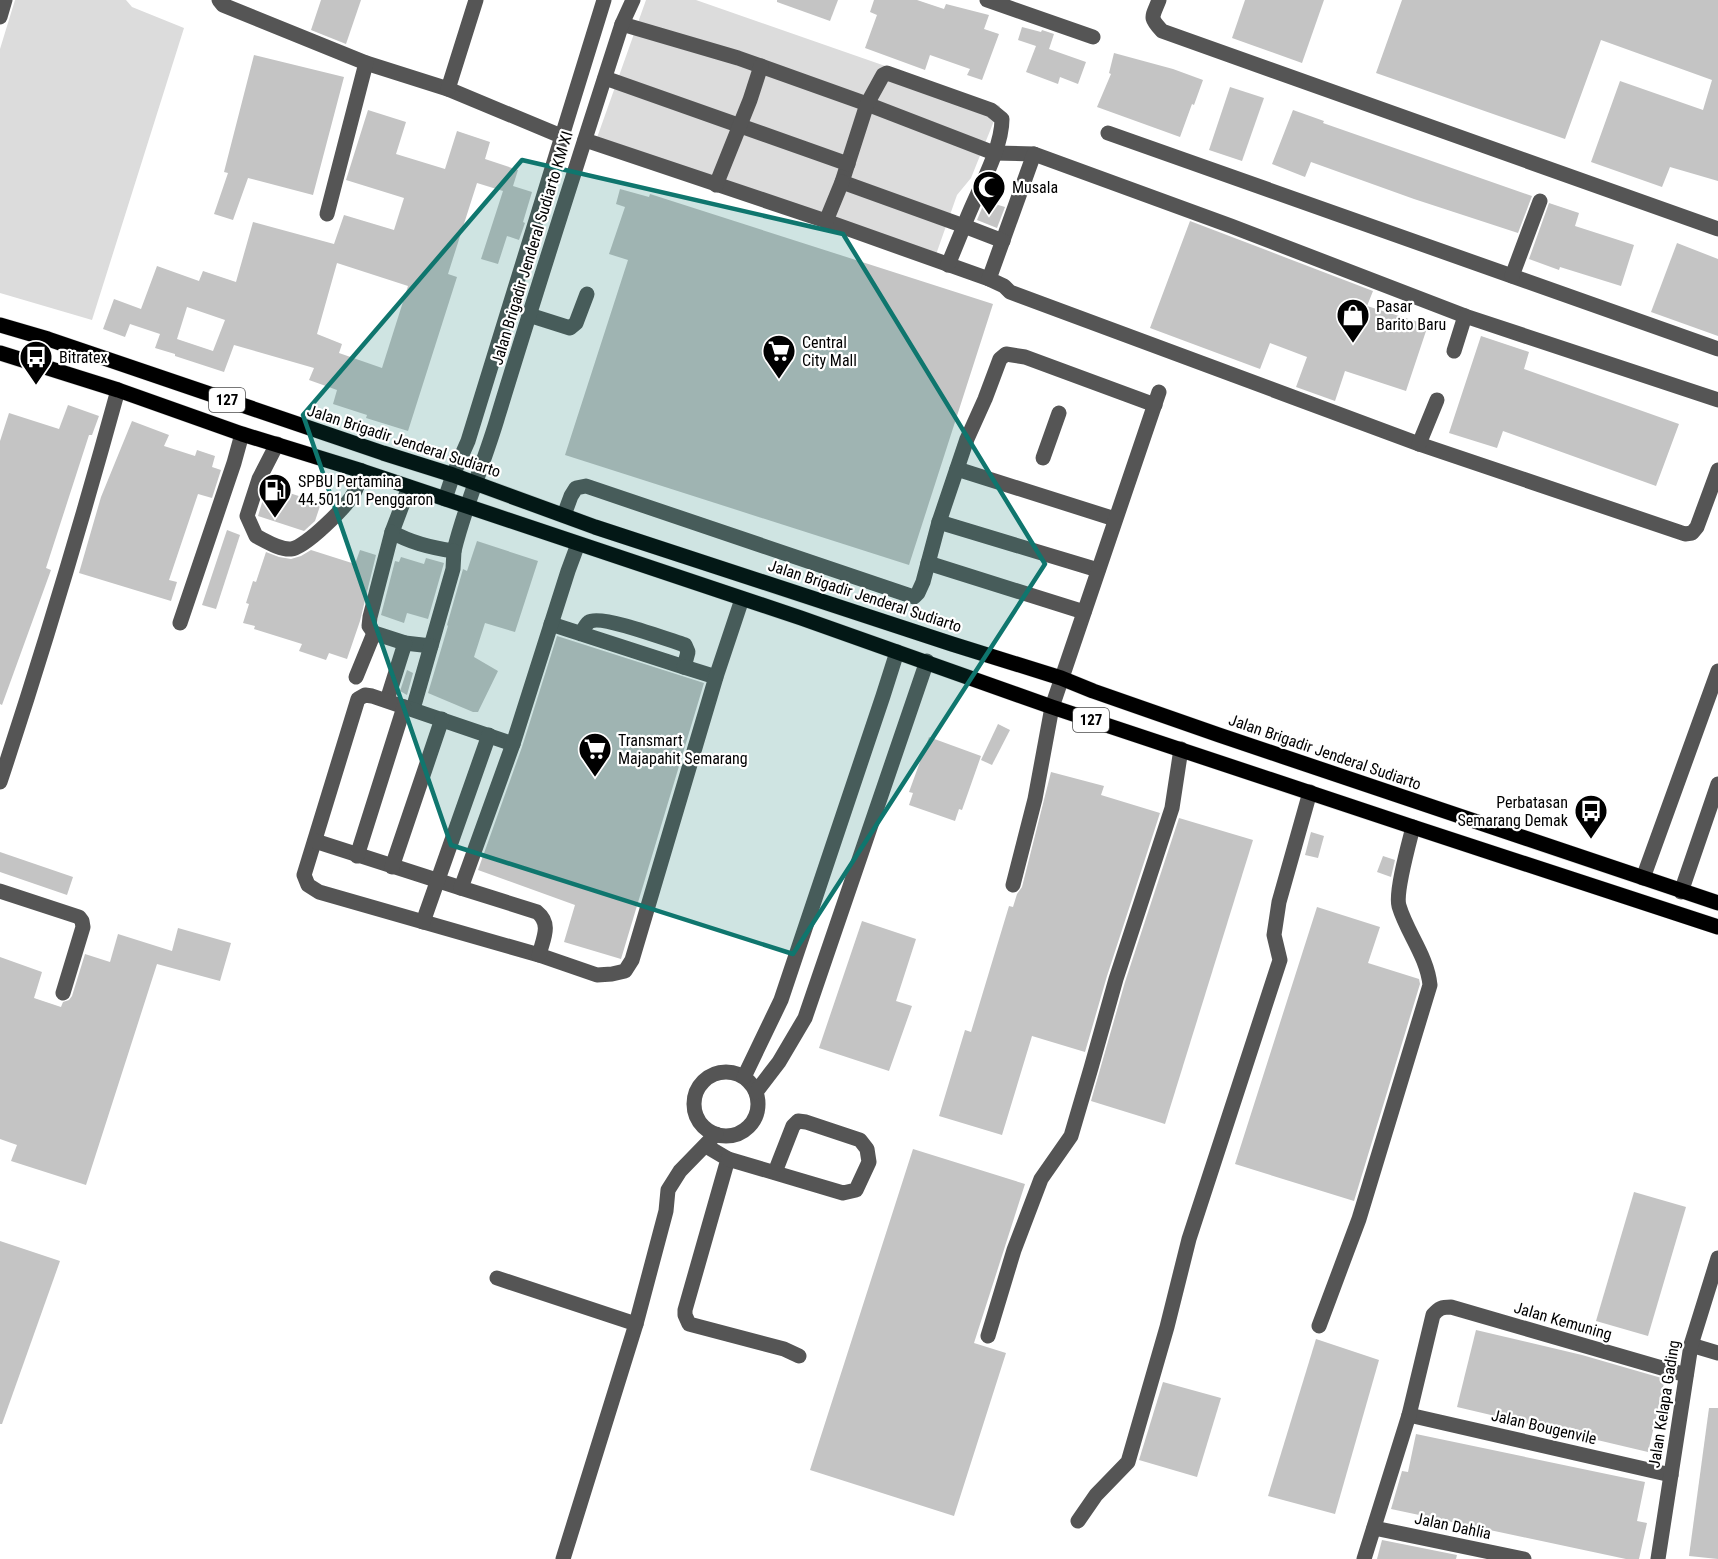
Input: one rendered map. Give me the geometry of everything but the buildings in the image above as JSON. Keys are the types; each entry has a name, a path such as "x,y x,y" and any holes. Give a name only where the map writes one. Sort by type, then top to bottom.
{"main road":[{"name":"Jalan Brigadir Jenderal Sudiarto","path":"0,325 48,339 816,599 1061,678 1219,735 1718,903"},
{"name":"127","path":"0,353 118,390 242,434 362,471 927,661 1052,706 1718,927"}],"street":[{"path":"0,17 5,0"},
{"path":"219,0 223,5 366,63 448,89 561,136"},
{"path":"448,89 476,0"},
{"name":"Jalan Brigadir Jenderal Sudiarto KM XI","path":"445,500 468,441 604,0"},
{"name":"Jalan Brigadir Jenderal Sudiarto KM XI","path":"357,856 431,646 453,569 454,551 466,507 488,450 622,24 633,0"},
{"path":"987,0 1093,37"},
{"path":"1159,0 1152,18 1162,31 1718,229"},
{"path":"622,24 738,58 994,153 1034,154 1231,226 1465,316 1718,400"},
{"path":"327,214 366,63"},
{"path":"716,185 761,66"},
{"path":"826,221 842,182 867,104 883,75 887,73 991,110 1002,119 1002,131 948,265"},
{"path":"605,78 848,164"},
{"path":"1108,133 1718,349"},
{"path":"585,140 826,221 989,279 1004,286 1010,292 1419,444 1685,534 1697,527 1718,470"},
{"path":"989,279 1034,154"},
{"path":"842,182 1003,240"},
{"path":"1512,276 1540,201"},
{"path":"529,315 570,328 576,323 587,294"},
{"path":"1454,351 1465,316"},
{"path":"564,515 576,488 586,486 914,597 923,582 939,522 967,439 1000,359 1006,354 1025,357 1157,398 1052,706 1035,799 1013,885"},
{"path":"0,782 87,501 118,390"},
{"path":"1419,444 1437,400"},
{"path":"1043,458 1059,413"},
{"path":"180,623 242,434"},
{"path":"277,444 259,479 247,516 256,536 283,548 291,549 301,546 327,524 354,494 362,471"},
{"path":"957,469 1115,519"},
{"path":"408,487 392,532 369,626 374,633 405,643 431,646"},
{"path":"939,522 1098,570"},
{"path":"392,532 404,539 454,551"},
{"path":"461,888 513,744 578,544"},
{"path":"928,563 1084,612"},
{"path":"513,744 442,719 410,704 365,695 358,699 304,875 308,885 319,891 539,955 597,975 625,971 632,960 716,677 742,599"},
{"path":"551,624 581,634 588,622 609,621 685,645 688,652 684,667 716,677"},
{"path":"356,677 374,633"},
{"path":"389,694 405,643"},
{"path":"744,1077 781,1000 897,652"},
{"path":"756,1092 779,1062 805,1018 927,661"},
{"path":"1643,878 1718,671"},
{"path":"392,867 442,719"},
{"path":"423,922 489,735"},
{"path":"988,1336 1014,1250 1041,1179 1071,1136 1116,978 1172,808 1181,749"},
{"path":"1681,891 1718,784"},
{"path":"1078,1521 1096,1495 1128,1462 1139,1428 1189,1239 1280,960 1274,935 1279,902 1310,792"},
{"path":"1319,1326 1359,1219 1430,985 1427,969 1398,904 1402,872 1413,827"},
{"path":"315,841 537,912 543,917 547,927 539,955"},
{"path":"0,891 78,917 82,921 63,993"},
{"path":"563,1559 636,1324 666,1211 668,1190 680,1171 695,1154 711,1140 736,1134 750,1125 758,1110 756,1092 752,1084 744,1077 732,1072 719,1072 707,1077 699,1086 694,1098 694,1111 711,1140 728,1159 843,1192 856,1191 869,1162 867,1149 860,1140 798,1121 793,1126 775,1172"},
{"path":"728,1159 685,1316 689,1324 784,1349 799,1356"},
{"name":"Jalan Kelapa Gading","path":"1658,1559 1690,1345 1718,1258"},
{"path":"497,1278 636,1324"},
{"name":"Jalan Kemuning","path":"1409,1415 1433,1315 1442,1307 1451,1307 1686,1375"},
{"path":"1690,1345 1718,1353"},
{"path":"1364,1559 1409,1415"},
{"name":"Jalan Bougenvile","path":"1409,1415 1671,1475"},
{"name":"Jalan Dahlia","path":"1374,1528 1524,1559"}],"highlighted area":[{"path":"522,160 843,234 1045,564 793,954 451,845 303,415"}],"shaded area":[{"path":"15,0 126,0 132,7 184,28 92,320 0,293 0,49"},
{"path":"646,0 696,0 1000,106 971,178 957,195 933,263 593,149"}],"place":[{"name":"Musala","path":"989,216"},
{"name":"Pasar Barito Baru","path":"1353,344"},
{"name":"Central City Mall","path":"779,380"},
{"name":"Bitratex","path":"36,386"},
{"name":"SPBU Pertamina 44.501.01 Penggaron","path":"275,519"},
{"name":"Transmart Majapahit Semarang","path":"595,778"},
{"name":"Perbatasan Semarang Demak","path":"1591,840"}]}
